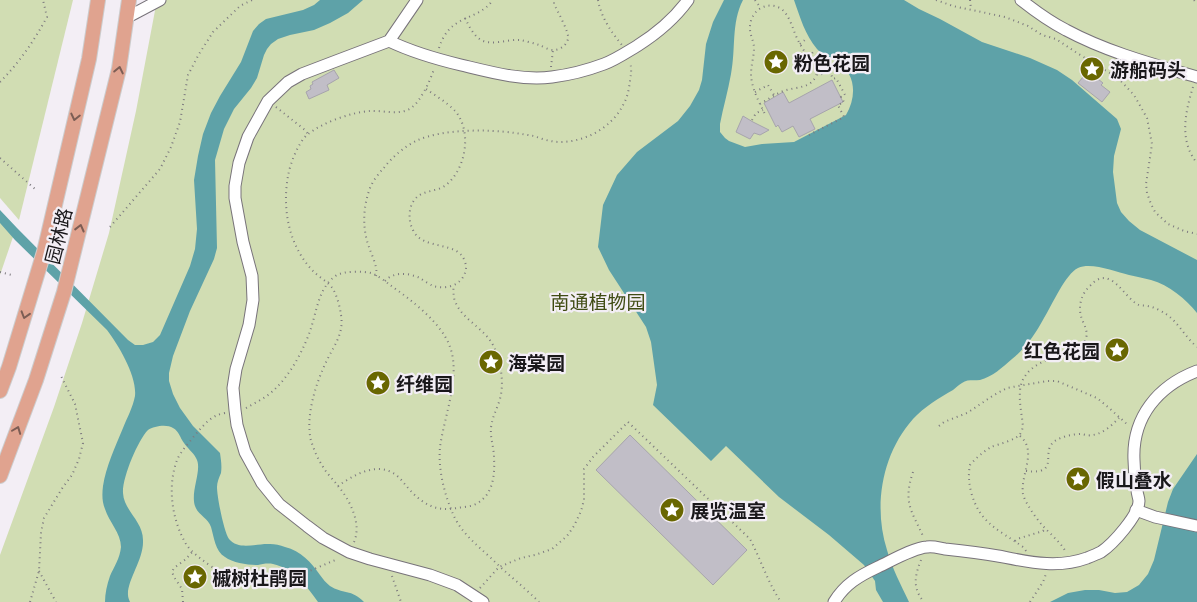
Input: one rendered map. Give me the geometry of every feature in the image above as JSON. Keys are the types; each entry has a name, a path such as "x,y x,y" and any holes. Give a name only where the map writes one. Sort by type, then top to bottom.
{"main road":[{"name":"园林路","path":"0,392 44,252 89,59 98,0"},
{"name":"园林路","path":"0,476 36,380 64,292 119,69 129,0"}],"street":[{"path":"126,18 160,0"},
{"path":"417,0 389,41 302,74 288,82 268,101 248,137 239,163 235,198 243,242 252,276 253,300 249,325 236,370 233,388 235,410 237,425 246,452 262,483 279,504 307,526 323,538 349,552 430,575 457,585 479,599"},
{"path":"389,41 405,49 485,71 526,78 566,75 605,64 626,52 665,25 688,0"},
{"path":"1021,0 1051,22 1075,35 1124,56 1197,77"},
{"path":"834,602 847,585 866,573 899,556 926,547 965,551 1029,563 1047,564 1086,558 1102,551 1122,533 1140,502 1134,462 1134,445 1147,407 1162,390 1197,371"},
{"path":"1136,510 1155,517 1197,526"}],"path":[{"path":"0,82 14,68 36,37 47,17 43,0"},
{"path":"110,227 160,169 171,147 180,122 188,75 199,54 213,32 240,6 252,0"},
{"path":"493,0 481,10 453,26 444,35 432,76 419,100 411,108 403,112 370,111 354,114 320,126 306,136 292,161 288,176 285,200 288,223 295,243 313,271 328,285 333,290 341,313 342,326 315,388 309,425 311,440 322,466 348,501 357,524 356,538 349,552 345,556 295,576 265,584 244,581 224,575 187,546 178,526 171,499 174,471 178,458 208,419 218,414 247,408 277,387 305,344 322,292 328,285 332,279 340,274 354,272 371,273 405,296 433,322 450,345 453,358 453,373 440,449 445,491 451,509 459,525 470,540 540,602"},
{"path":"466,18 471,29 483,41 519,40 553,50 559,49 564,47 569,38 554,0"},
{"path":"376,276 376,266 372,260 364,228 364,215 370,187 387,163 418,140 431,136 480,130 502,131 560,142 589,136 601,131 610,123 624,104 632,71 626,52 604,19 598,0"},
{"path":"755,0 760,7"},
{"path":"936,0 953,6 1005,17 1028,26 1042,35 1056,39 1123,82 1134,95 1147,118 1152,144 1146,184 1151,204 1155,212 1168,224 1197,234"},
{"path":"970,0 971,10"},
{"path":"1194,0 1197,3"},
{"path":"760,104 783,91 807,85 814,81 818,68 800,44 786,13 773,4 766,4 760,7 751,19 750,29 754,47 751,76 755,92 760,104 765,114"},
{"path":"800,44 806,39"},
{"path":"551,77 553,50"},
{"path":"809,57 814,51"},
{"path":"809,135 844,117 838,105 844,102 842,97 845,95 836,78 834,79 829,70 817,75"},
{"path":"1197,77 1189,100 1185,124 1186,144 1197,163"},
{"path":"755,92 768,85 774,95"},
{"path":"385,281 388,278 401,274 414,276 438,287 453,286 464,276 466,270 464,259 460,255 450,248 421,240 412,229 411,205 417,196 446,185 461,167 465,149 464,131 457,113 425,89"},
{"path":"268,101 308,134"},
{"path":"752,120 756,113 763,110"},
{"path":"0,158 35,189"},
{"path":"0,272 12,275"},
{"path":"1029,563 1028,554 1023,547 990,524 976,508 968,481 968,471 970,465 984,452 1020,435 1023,427 1020,391 1023,378 1034,367 1080,347 1084,343 1088,333 1080,310 1084,292 1092,283 1099,279 1115,282 1135,303 1150,306 1165,313 1182,328 1191,342 1197,347"},
{"path":"338,486 346,480 366,471 376,469 391,472 432,507 447,510 473,505 481,501 488,494 494,466 491,438 492,419 502,389 500,370 494,348 484,332 460,310 454,299 453,286"},
{"path":"30,602 39,571 41,533 44,518 72,475 83,443 75,404 61,376"},
{"path":"939,426 944,422 967,413 1007,388 1057,381 1097,398 1129,426 1138,430"},
{"path":"1026,471 1042,471 1046,467 1049,460 1050,447 1054,442 1077,434 1092,436 1100,433 1119,418"},
{"path":"479,599 499,567 552,549 567,536 574,526 584,500 584,469 628,422 750,539 765,573 781,602"},
{"path":"1020,435 1028,445 1023,495 1035,517 1060,542 1069,562"},
{"path":"913,472 908,495 914,518 923,535 926,547 916,577 918,595 924,602"},
{"path":"1015,541 1043,531 1045,528"},
{"path":"183,602 182,590 172,572 174,568 193,552"},
{"path":"1030,602 1043,582 1047,564"},
{"path":"392,565 391,574 401,602"},
{"path":"39,571 56,602"}],"green space":[{"path":"0,0 73,0 19,220 0,198"},
{"name":"南通植物园","path":"157,0 1197,0 1197,602 0,602 0,555 54,407 109,233 136,111"},
{"path":"0,217 14,234 0,275"}],"water":[{"path":"320,0 363,0 348,13 330,23 314,30 278,39 271,44 264,55 257,78 234,109 224,129 215,160 217,248 173,356 169,381 180,408 193,426 220,453 221,473 217,483 217,492 223,522 229,539 233,543 243,546 274,544 296,551 309,561 330,586 351,593 364,602 318,602 304,584 287,569 271,564 250,565 232,561 222,554 215,544 210,524 198,512 195,506 194,494 198,468 196,458 175,429 164,426 148,430 144,435 131,460 123,486 124,499 140,527 143,540 141,554 128,589 130,602 105,602 110,576 121,547 117,532 104,506 102,498 103,486 111,457 134,400 135,388 133,380 122,353 107,330 15,240 0,223 0,210 128,340 135,345 153,342 160,335 190,266 195,249 197,229 194,180 203,134 211,113 241,62 253,31 259,24 266,19 303,10"},
{"path":"724,0 743,0 735,27 731,74 720,124 720,132 729,141 745,147 794,142 846,115 850,108 853,86 848,72 837,61 819,51 813,44 803,26 794,0 904,0 982,42 1030,58 1057,70 1072,80 1117,119 1121,129 1114,156 1113,172 1117,203 1121,212 1140,230 1197,260 1197,313 1177,293 1158,282 1104,268 1084,266 1078,268 1073,271 1064,283 1026,346 1017,355 989,377 966,381 961,384 913,419 902,433 887,464 881,498 881,516 887,550 909,602 883,602 876,590 875,581 864,565 829,535 779,497 726,446 711,461 653,405 657,385 651,342 646,327 609,270 598,247 603,205 617,175 637,152 678,121 690,106 699,90 706,44 713,22"},
{"path":"1197,454 1197,602 1050,602 1068,593 1085,590 1115,593 1127,592 1139,585 1148,574 1154,560 1173,489"}],"building":[{"path":"334,70 339,78 327,85 329,90 309,99 306,92 311,89 312,82"},
{"path":"1088,71 1103,83 1101,85 1110,92 1102,102 1078,83"},
{"path":"832,80 843,102 810,119 815,129 799,137 793,126 782,132 778,125 776,127 764,103 783,92 789,103"},
{"path":"743,116 769,130 760,135 754,133 750,139 736,132"},
{"path":"630,435 747,550 713,585 596,470"}],"place":[{"name":"粉色花园","path":"776,62"},
{"name":"游船码头","path":"1092,69"},
{"name":"红色花园","path":"1117,350"},
{"name":"海棠园","path":"491,362"},
{"name":"纤维园","path":"378,383"},
{"name":"假山叠水","path":"1078,479"},
{"name":"展览温室","path":"672,510"},
{"name":"槭树杜鹃园","path":"195,577"}]}
